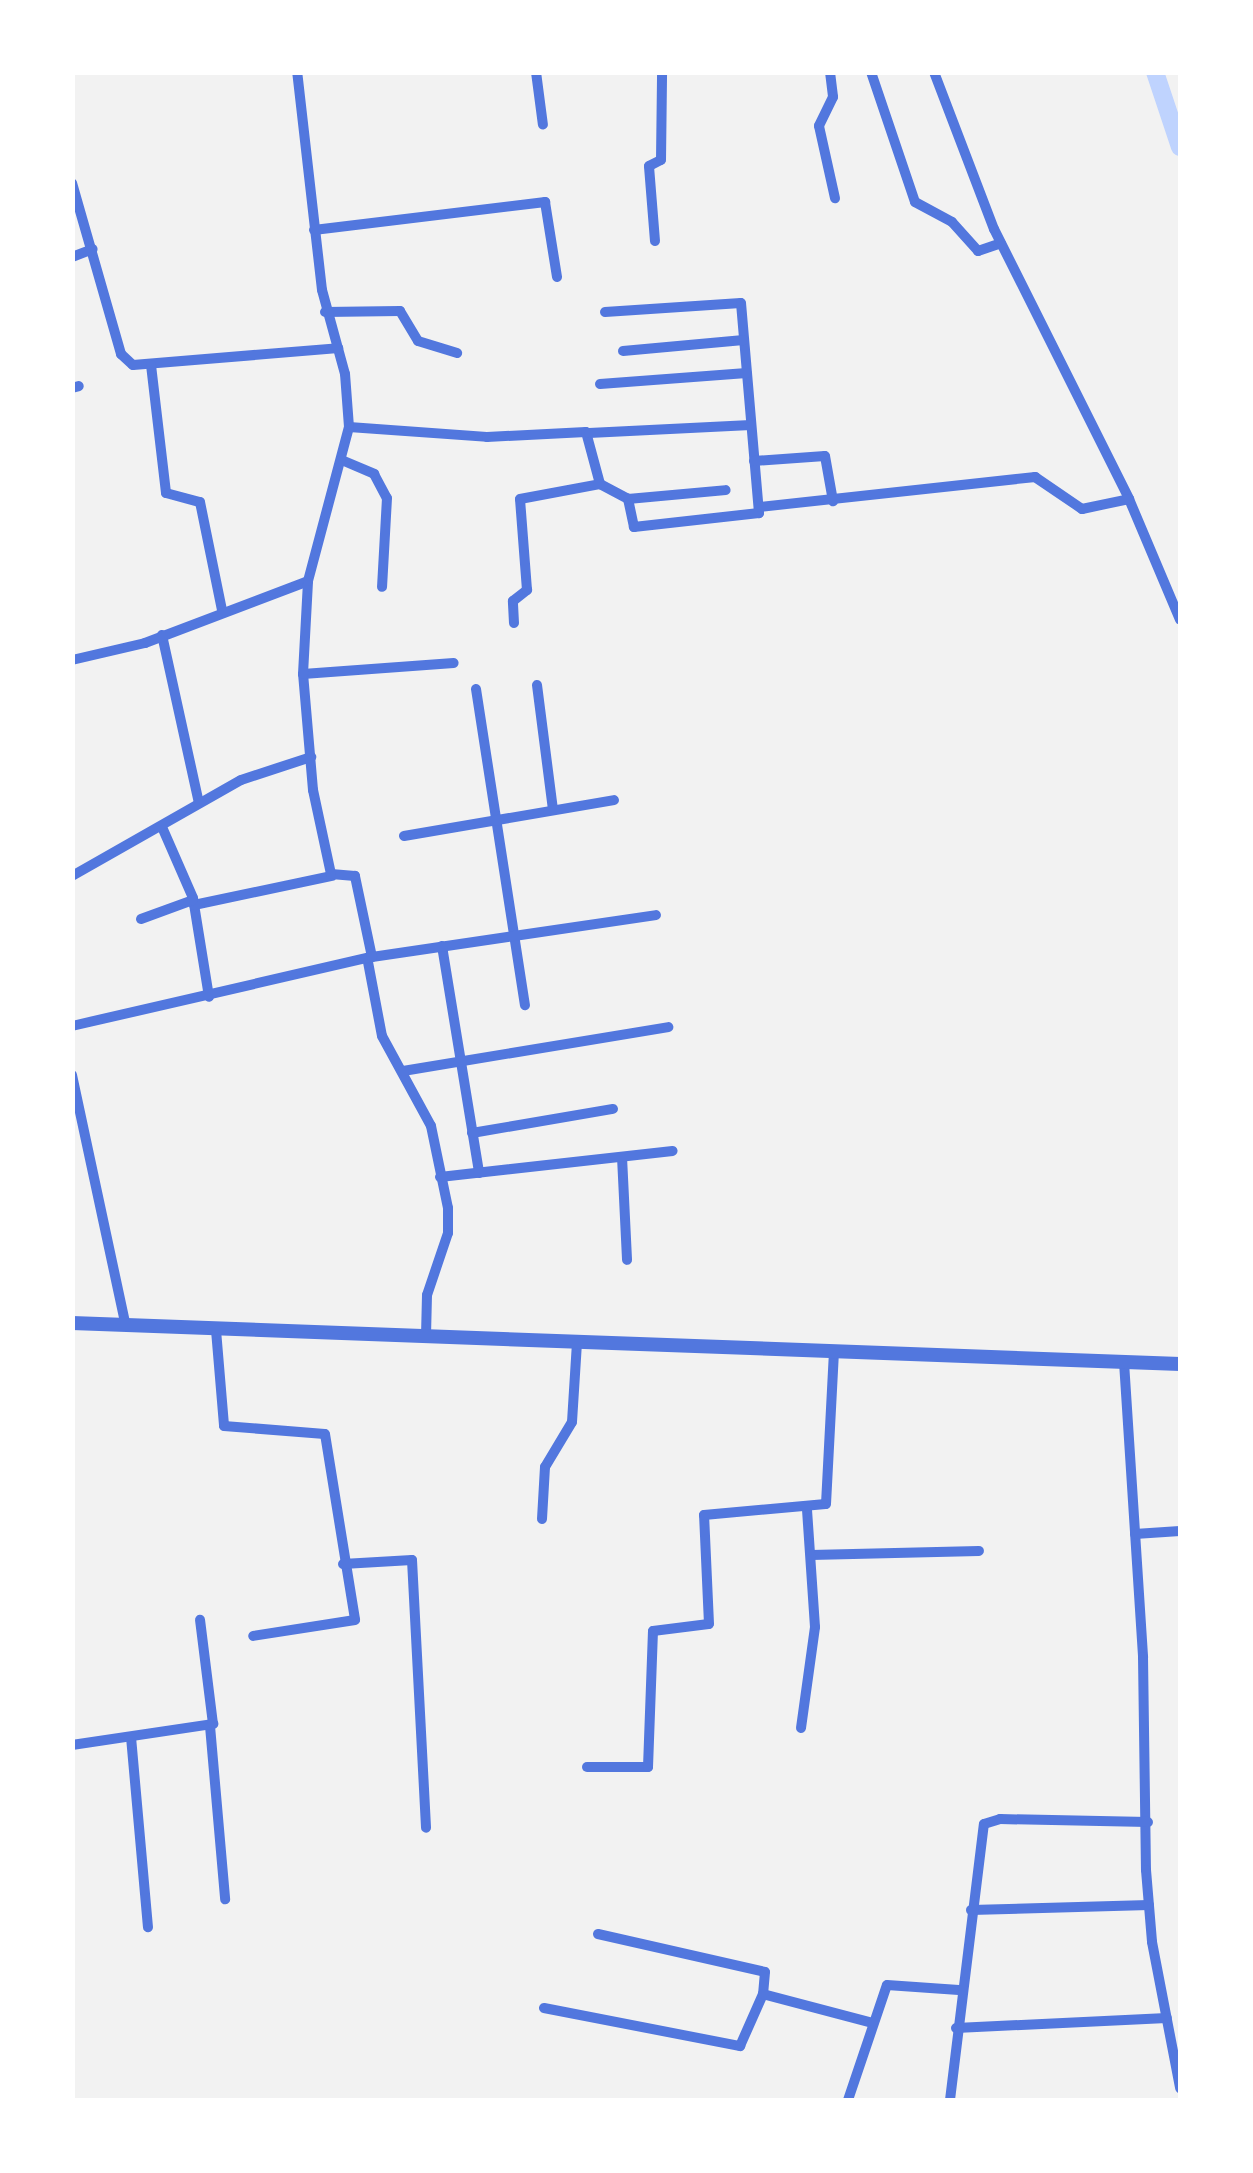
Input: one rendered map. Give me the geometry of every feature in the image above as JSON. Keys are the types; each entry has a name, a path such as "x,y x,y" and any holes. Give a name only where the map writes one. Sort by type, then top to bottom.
{"street":[{"path":"297,72 314,230 326,312 338,348 349,428 344,461 308,581 302,674 311,757 332,876"},
{"path":"536,72 543,125"},
{"path":"655,241 649,166 661,160 662,72"},
{"path":"830,72 833,97 819,126 836,198"},
{"path":"871,72 915,202 952,222 978,251 1001,243"},
{"path":"934,72 1001,243 1129,500 1180,620"},
{"path":"72,184 94,249 121,354 133,365 338,348"},
{"path":"314,230 543,202 557,277"},
{"path":"72,257 94,249"},
{"path":"604,312 735,299 744,340 759,507 755,515 634,528 628,499"},
{"path":"326,312 400,310 418,341 457,352"},
{"path":"623,351 744,340"},
{"path":"151,365 166,493 200,502 222,610"},
{"path":"600,384 746,373"},
{"path":"349,428 487,437 751,424"},
{"path":"589,433 600,484"},
{"path":"754,461 825,456 833,500"},
{"path":"344,461 374,474 388,498 382,587"},
{"path":"759,507 1035,477 1082,509 1129,500"},
{"path":"514,623 513,601 528,590 520,499 600,484 628,499 726,490"},
{"path":"72,660 162,636 222,610 308,581"},
{"path":"162,636 198,803"},
{"path":"302,674 454,664"},
{"path":"536,685 553,810"},
{"path":"476,689 500,819 524,1006"},
{"path":"72,876 269,767 311,757"},
{"path":"404,836 614,800"},
{"path":"162,827 194,903 209,997"},
{"path":"142,919 194,903 332,876 355,876 382,1036 431,1126 440,1178 448,1232 428,1295 426,1337"},
{"path":"72,1026 442,946 656,915"},
{"path":"442,946 479,1173"},
{"path":"403,1070 668,1027"},
{"path":"72,1075 126,1326"},
{"path":"472,1133 612,1109"},
{"path":"440,1178 673,1151"},
{"path":"622,1157 627,1260"},
{"path":"72,1324 1180,1364"},
{"path":"216,1330 224,1426 325,1434 354,1622 253,1636"},
{"path":"542,1519 545,1467 572,1422 577,1342"},
{"path":"588,1767 648,1766 653,1631 709,1624 706,1514 807,1510 826,1504 834,1352"},
{"path":"1124,1362 1135,1534 1149,1905 1180,2088"},
{"path":"801,1728 814,1627 807,1510"},
{"path":"1135,1534 1180,1530"},
{"path":"811,1555 980,1551"},
{"path":"344,1564 412,1560 426,1828"},
{"path":"200,1620 225,1899"},
{"path":"72,1745 210,1726"},
{"path":"131,1737 148,1927"},
{"path":"950,2100 959,1990 981,1830 991,1820 1148,1822"},
{"path":"970,1910 1149,1905"},
{"path":"544,2008 742,2046 762,1994 764,1972 598,1934"},
{"path":"848,2100 887,1984 959,1990"},
{"path":"762,1994 872,2023"},
{"path":"956,2028 1167,2018"}],"waterway":[{"path":"1155,72 1180,147"}]}
